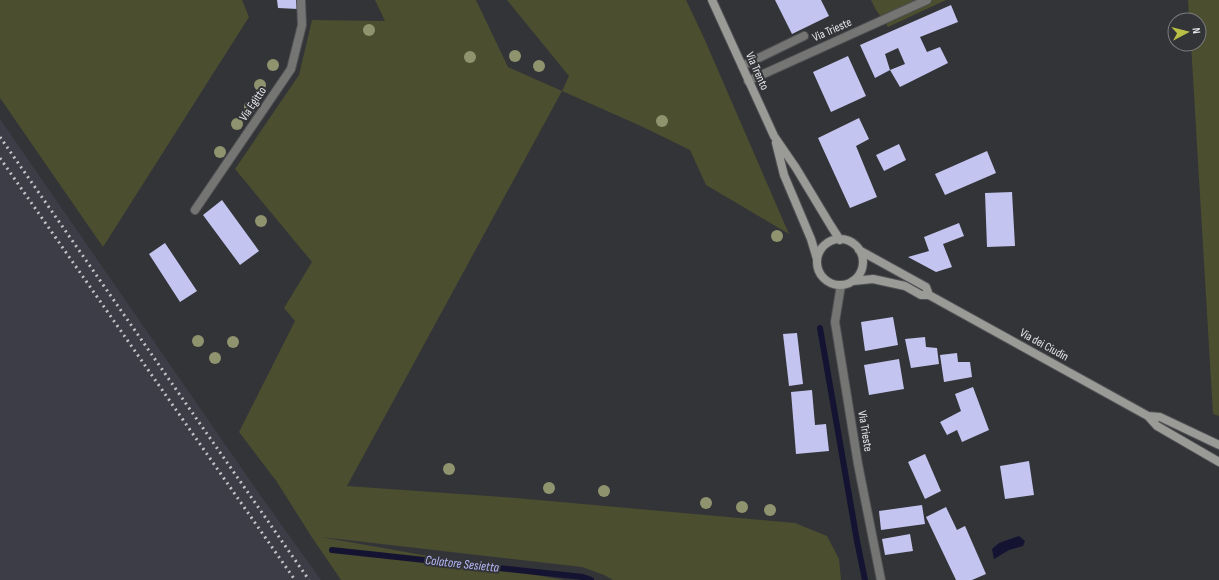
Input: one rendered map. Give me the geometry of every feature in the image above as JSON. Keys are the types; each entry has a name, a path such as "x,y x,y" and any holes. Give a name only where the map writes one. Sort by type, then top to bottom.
{"street":[{"name":"Via Egitto","path":"195,210 291,69 302,25 301,0"},
{"name":"Via Trento","path":"712,0 774,136"},
{"name":"Via Trieste","path":"748,81 927,0"},
{"path":"742,66 804,36"},
{"path":"774,136 796,168 840,240"},
{"path":"774,136 784,175 811,239 817,259 819,273 828,283 842,285 854,281 861,270 862,257 859,250 848,241 834,240 828,243 822,247 817,259"},
{"name":"Via dei Ciudin","path":"859,250 926,287 929,295"},
{"name":"Via dei Ciudin","path":"854,281 873,279 905,286 921,295 929,295 1148,416 1158,426 1219,462"},
{"name":"Via Trieste","path":"842,285 835,322 858,464 881,580"},
{"name":"Via dei Ciudin","path":"1148,416 1160,417 1219,445"}],"shaded area":[{"path":"0,119 263,499 321,580 0,580"},
{"path":"1019,536 1025,541 1023,546 1009,550 994,559 992,549 999,543"}],"green space":[{"path":"0,0 242,0 249,17 103,247 0,98"},
{"path":"375,0 476,0 508,67 562,91 347,486 516,498 795,523 827,536 839,559 841,580 613,580 582,567 321,537 564,580 341,580 277,482 239,432 295,321 284,308 312,262 235,169 299,75 312,20 385,21"},
{"path":"507,0 686,0 789,234 706,185 690,150 643,127 562,91 569,76"},
{"path":"871,0 946,0 888,27"},
{"path":"1188,0 1219,0 1219,416 1213,414 1191,52 1207,52 1207,12 1189,12"}],"building":[{"path":"277,0 296,0 298,9 278,8"},
{"path":"775,0 821,0 829,16 792,34"},
{"path":"951,5 958,22 920,37 927,52 940,47 948,63 900,87 890,70 875,78 860,45","holes":["898,48 905,64 890,70 885,54"]},
{"path":"848,56 866,96 831,112 813,72"},
{"path":"859,118 869,139 856,146 877,197 850,208 818,138"},
{"path":"899,144 906,160 884,171 876,155"},
{"path":"987,151 996,173 945,195 935,174"},
{"path":"1012,192 1015,246 987,247 985,193"},
{"path":"222,200 259,251 240,265 203,215"},
{"path":"959,223 964,236 943,244 952,267 936,272 908,257 929,251 924,237"},
{"path":"165,243 197,291 180,302 149,254"},
{"path":"893,317 898,345 865,351 861,322"},
{"path":"797,333 803,384 789,386 783,334"},
{"path":"925,337 926,347 937,348 939,364 911,368 905,339"},
{"path":"957,353 958,362 970,362 972,377 944,382 940,355"},
{"path":"899,359 904,389 869,395 864,365"},
{"path":"973,387 989,430 962,442 957,430 947,435 940,422 961,411 955,394"},
{"path":"812,390 815,425 826,424 829,451 796,454 791,392"},
{"path":"925,454 941,491 925,499 908,462"},
{"path":"1029,461 1034,495 1005,499 1000,466"},
{"path":"922,505 925,524 881,530 879,511"},
{"path":"946,507 957,530 965,526 986,574 972,580 956,580 926,517"},
{"path":"910,534 913,551 885,555 882,539"}],"waterway":[{"path":"820,328 865,580"},
{"name":"Colatore Sesietta","path":"332,550 583,577 591,580"}],"railway":[{"path":"0,137 309,580"},
{"path":"0,158 295,580"}]}
